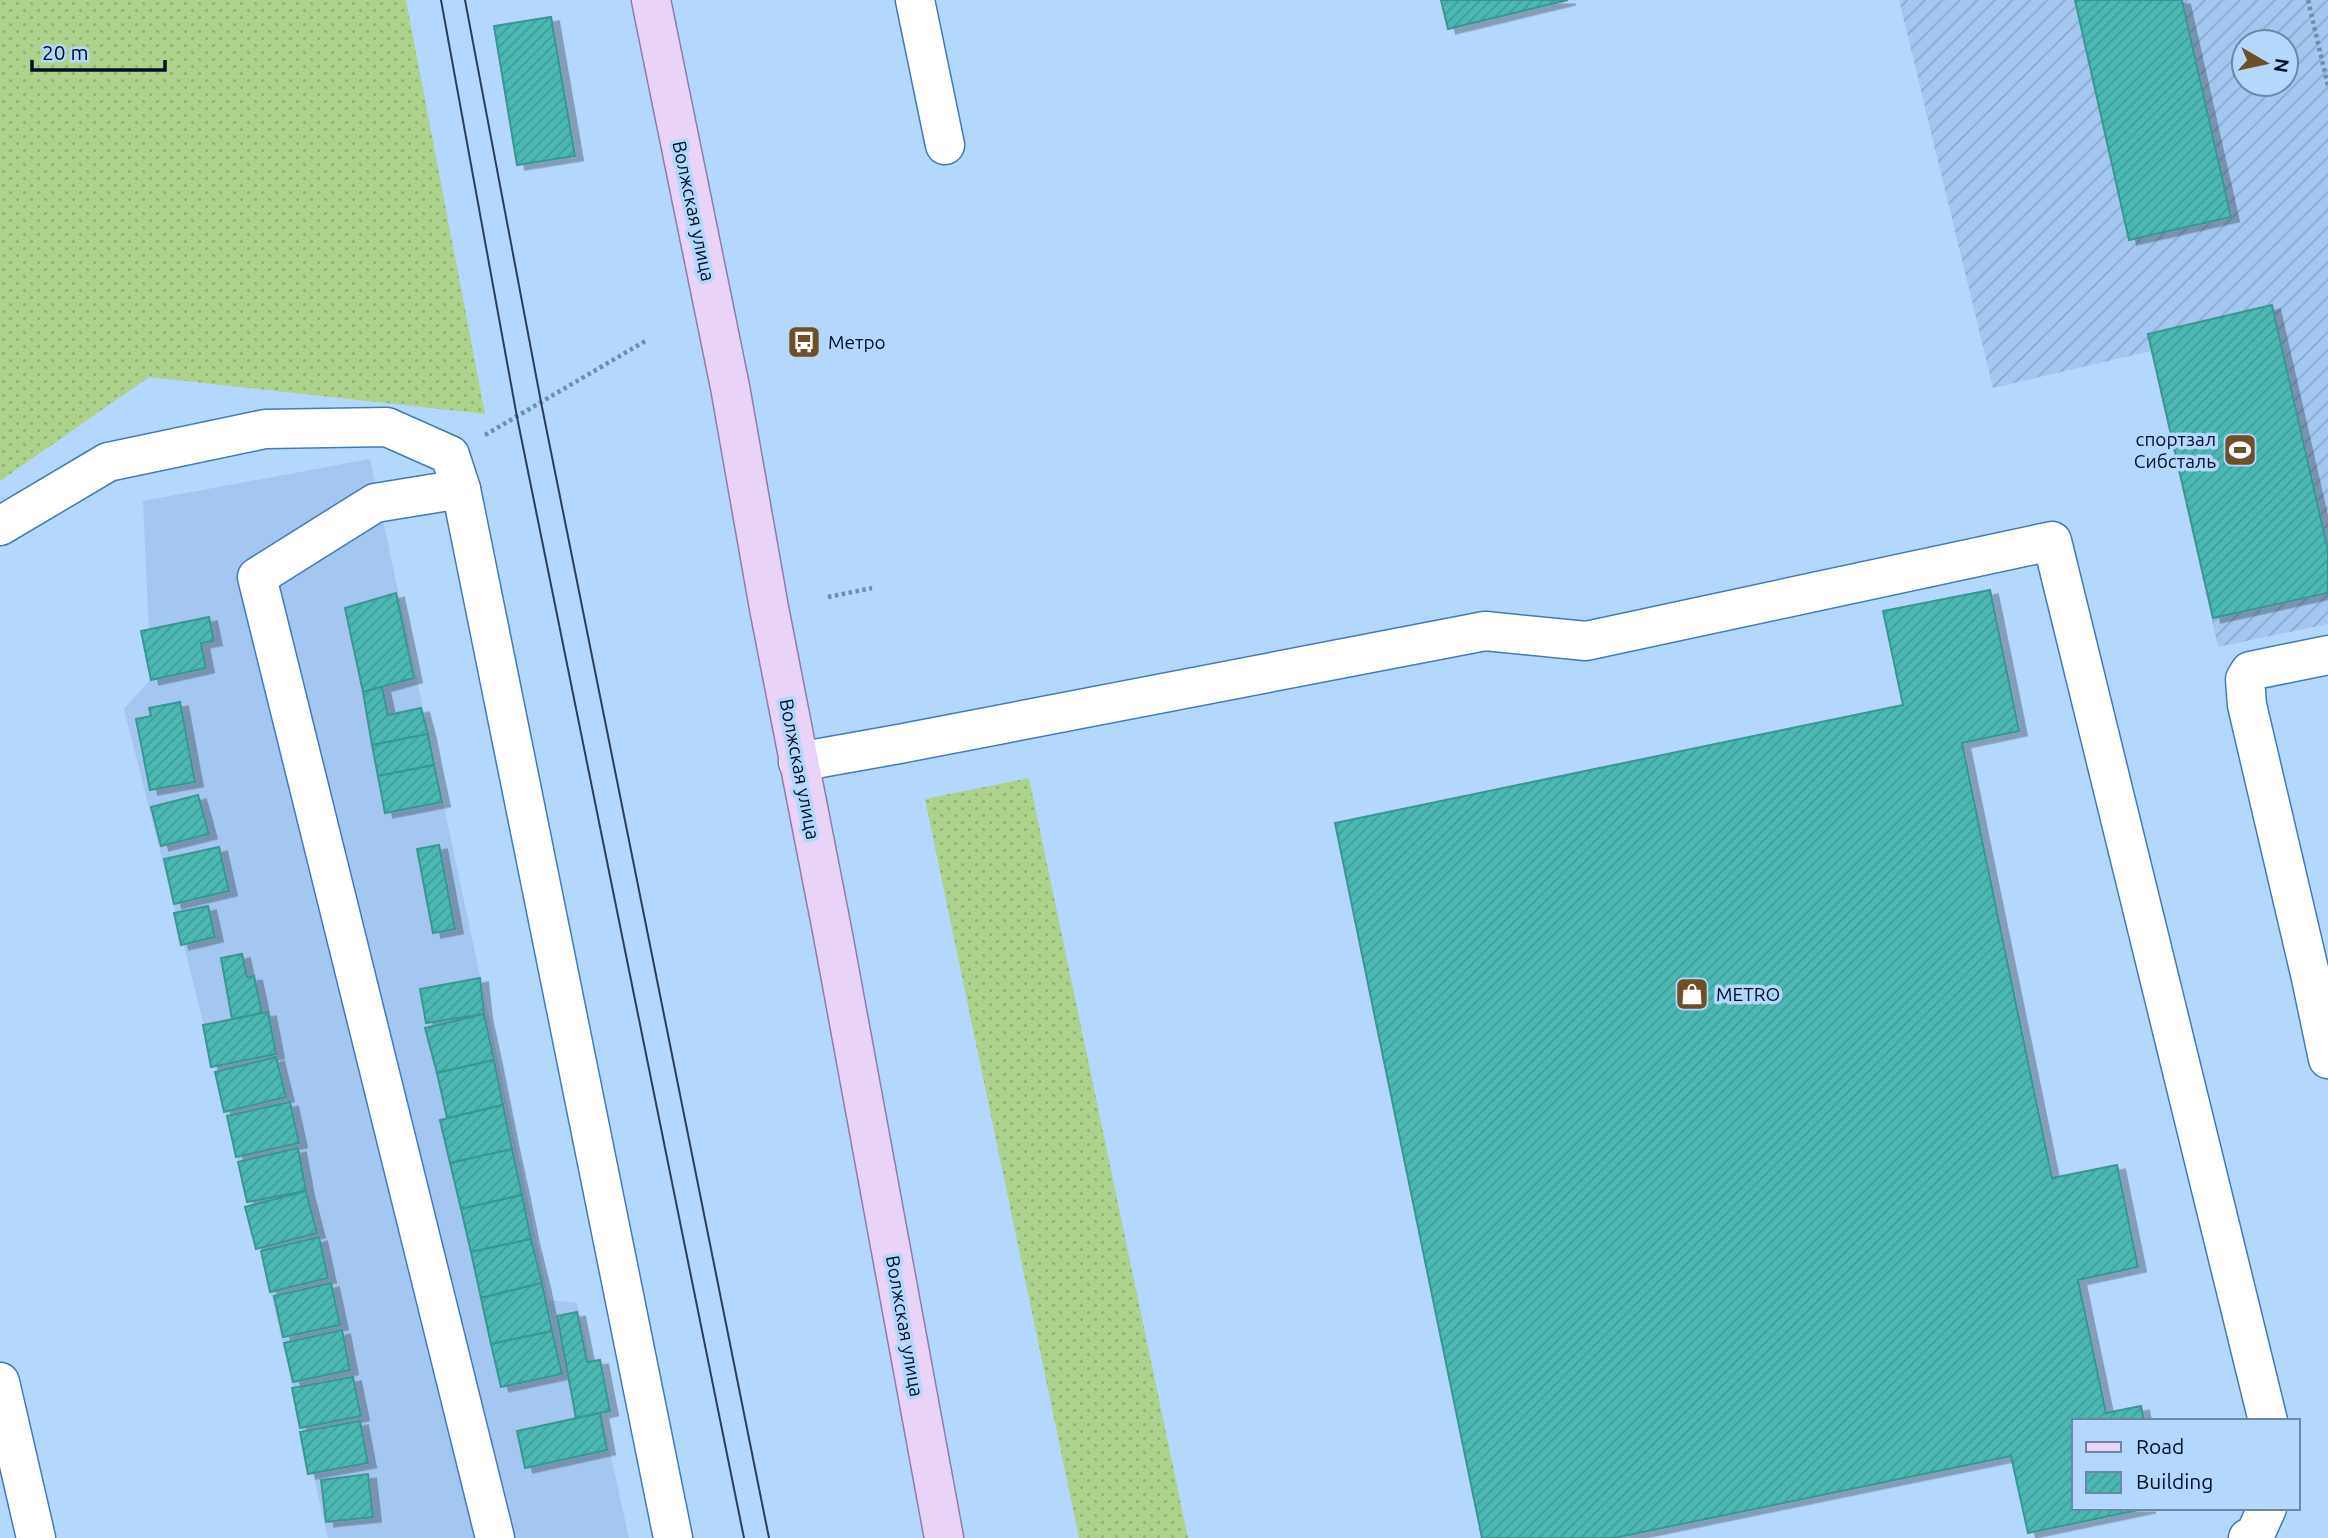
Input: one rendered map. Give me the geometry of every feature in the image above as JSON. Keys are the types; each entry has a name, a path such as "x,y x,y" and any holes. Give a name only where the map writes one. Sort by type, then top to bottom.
{"main road":[{"name":"Волжская улица","path":"651,0 730,387 834,944 940,1537"}],"street":[{"path":"915,0 945,145"},
{"path":"0,526 108,461 265,429 387,427 456,472 673,1538"},
{"path":"456,472 375,503 257,576 495,1538"},
{"path":"798,762 1485,631 1586,641 2052,541 2267,1419"},
{"path":"2328,655 2250,671 2245,678 2247,705 2320,977 2328,1059"},
{"path":"0,1382 36,1538"},
{"path":"2248,1538 2253,1537 2266,1510"}],"path":[{"path":"2308,0 2328,86"},
{"path":"456,472 647,340"},
{"path":"828,597 872,588"}],"shaded area":[{"path":"1899,0 2328,0 2328,624 2218,647 2151,351 1993,388"},
{"path":"370,459 549,1300 577,1303 629,1538 328,1538 261,1251 124,709 151,679 143,501"}],"green space":[{"path":"0,0 406,0 485,414 149,377 0,481"},
{"path":"1029,778 1188,1538 1079,1538 925,799"}],"building":[{"path":"1441,0 1568,0 1448,29"},
{"path":"2075,0 2182,0 2231,217 2129,240"},
{"path":"551,17 575,156 517,165 494,26"},
{"name":"спортзал Сибсталь","path":"2272,305 2328,550 2328,593 2213,618 2148,334"},
{"name":"METRO","path":"1990,590 2019,731 1962,743 2052,1178 2117,1165 2138,1267 2078,1280 2106,1413 2141,1406 2144,1419 2072,1419 2072,1510 2138,1510 2028,1533 2011,1456 1614,1538 1482,1538 1335,823 1903,705 1883,611"},
{"path":"396,593 414,678 363,692 345,608"},
{"path":"209,617 214,641 201,643 206,668 151,680 141,631"},
{"path":"382,687 388,715 421,708 428,734 372,745 363,692"},
{"path":"180,702 195,782 150,790 136,719 151,716 149,708"},
{"path":"428,734 434,765 378,776 372,745"},
{"path":"434,765 442,802 385,813 378,776"},
{"path":"198,795 209,834 161,846 151,807"},
{"path":"439,845 455,929 433,933 417,849"},
{"path":"219,847 229,891 174,904 164,859"},
{"path":"208,906 215,937 181,945 174,913"},
{"path":"242,954 247,977 254,976 262,1013 232,1019 221,958"},
{"path":"480,978 484,1014 426,1023 420,989"},
{"path":"268,1012 276,1054 211,1067 203,1025"},
{"path":"484,1014 494,1060 437,1073 425,1028"},
{"path":"276,1057 286,1097 224,1112 215,1072"},
{"path":"494,1060 503,1105 447,1118 437,1073"},
{"path":"290,1102 299,1143 236,1157 227,1116"},
{"path":"503,1105 512,1149 450,1163 440,1120"},
{"path":"298,1148 306,1191 247,1202 238,1162"},
{"path":"512,1149 522,1195 461,1209 450,1163"},
{"path":"306,1191 317,1233 256,1249 245,1207"},
{"path":"522,1195 531,1239 471,1252 461,1209"},
{"path":"319,1237 328,1278 270,1292 261,1251"},
{"path":"531,1239 542,1283 481,1298 471,1252"},
{"path":"331,1283 340,1325 283,1337 274,1296"},
{"path":"542,1283 552,1331 491,1344 481,1298"},
{"path":"577,1312 587,1362 600,1360 610,1411 576,1418 557,1316"},
{"path":"342,1330 350,1370 293,1382 284,1343"},
{"path":"552,1331 562,1374 501,1387 491,1344"},
{"path":"353,1377 361,1416 300,1428 292,1388"},
{"path":"600,1413 607,1450 525,1468 517,1431"},
{"path":"360,1421 368,1463 308,1474 300,1432"},
{"path":"368,1474 373,1517 326,1522 321,1480"}],"tram line":[{"path":"441,0 517,417 744,1538"},
{"path":"465,0 541,402 769,1538"}],"place":[{"name":"Метро","path":"804,342"},
{"name":"спортзал Сибсталь","path":"2240,450"},
{"name":"METRO","path":"1692,994"}]}
